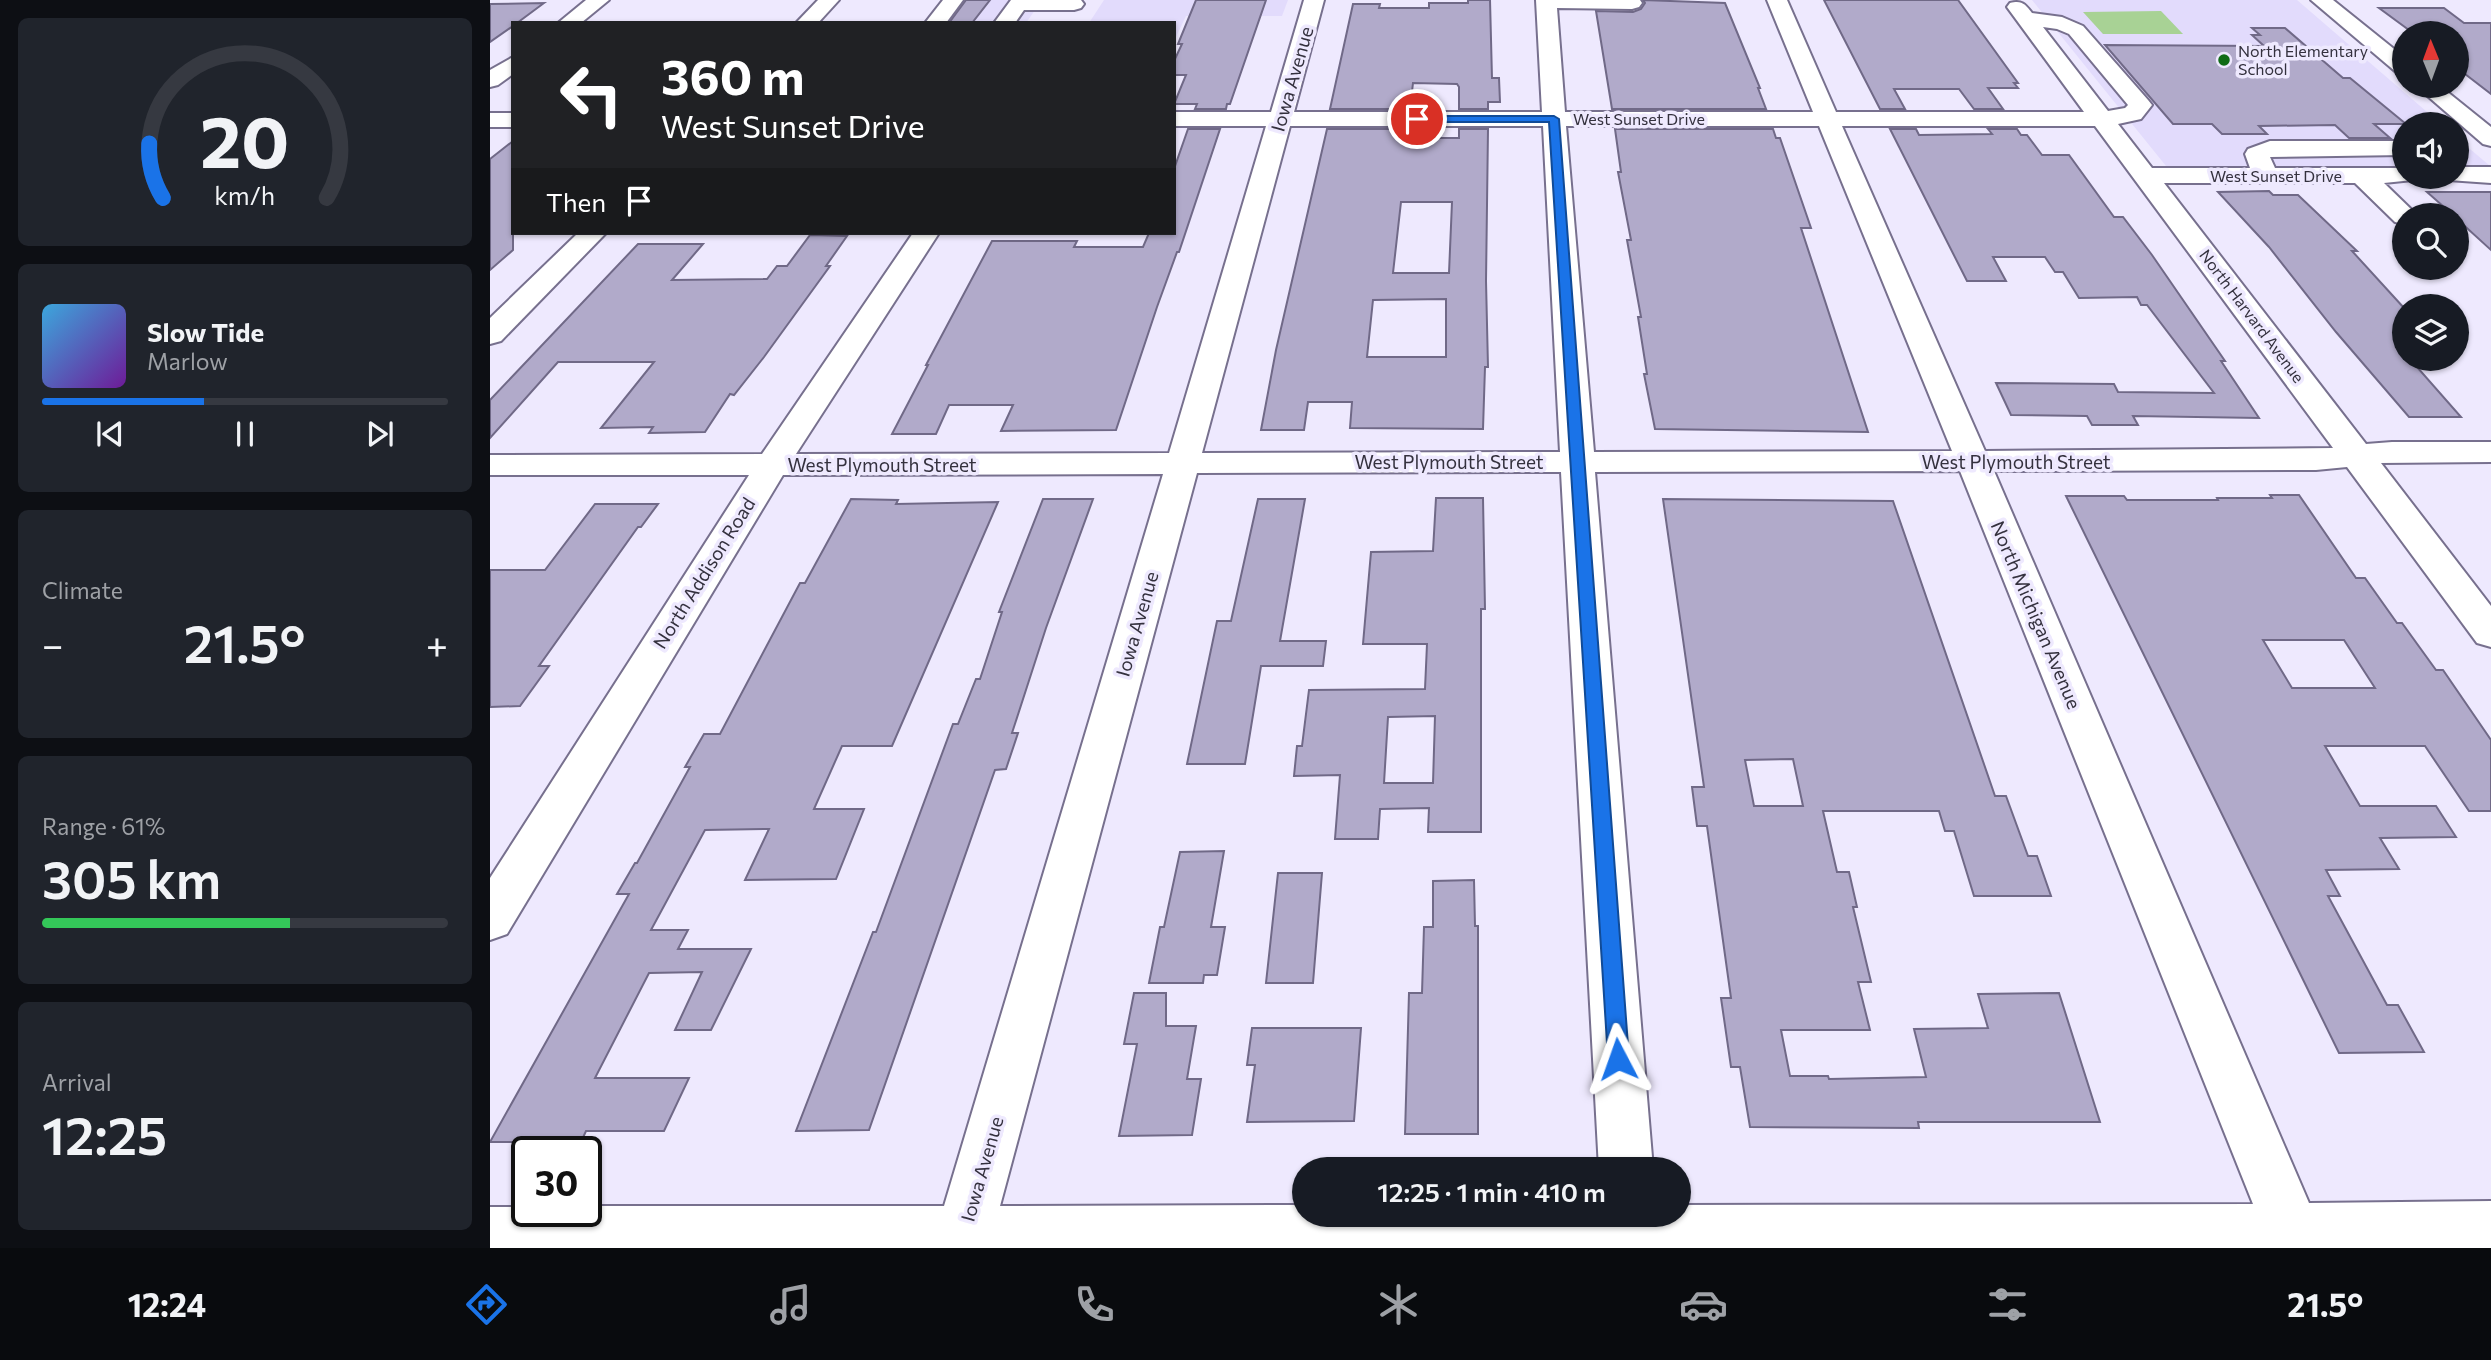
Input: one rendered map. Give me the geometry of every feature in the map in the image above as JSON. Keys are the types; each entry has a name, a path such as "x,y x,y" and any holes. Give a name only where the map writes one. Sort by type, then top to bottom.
{"street":[{"path":"571,21 598,0"},
{"path":"808,21 829,0"},
{"path":"937,21 953,0"},
{"name":"Iowa Avenue","path":"962,1241 1314,0"},
{"name":"North Michigan Avenue","path":"1777,0 1973,463 2280,1237"},
{"path":"1625,1157 1546,1 1632,3"},
{"path":"1005,21 1018,4 1076,2"},
{"path":"1063,21 1076,2"},
{"path":"2311,4 2334,37 2376,44"},
{"path":"2311,4 2376,44 2392,57"},
{"name":"West Sunset Drive","path":"1176,119 2103,119 2133,114 2140,105 2076,30 2020,10"},
{"name":"North Harvard Avenue","path":"2020,10 2491,633"},
{"path":"490,80 511,64"},
{"path":"2441,98 2491,139"},
{"path":"490,120 511,120"},
{"path":"2266,176 2257,155 2270,148 2392,148"},
{"path":"2361,175 2392,205"},
{"name":"West Sunset Drive","path":"2147,176 2392,175"},
{"path":"490,335 591,235"},
{"name":"North Addison Road","path":"490,919 771,466 925,235"},
{"name":"West Plymouth Street","path":"490,465 1973,463 2316,460 2392,452 2491,452"},
{"path":"490,1235 962,1241 1340,1241 1479,1240 1630,1232 2280,1237 2491,1229"}],"shaded area":[{"path":"947,0 1042,0 1027,21 930,21"},
{"path":"1104,0 1288,0 1282,16 1186,16 1176,37 1176,21 1090,21"},
{"name":"North Elementary School","path":"2032,0 2297,0 2392,82 2392,98 2411,98 2427,112 2392,112 2392,166 2166,166"},
{"path":"2469,148 2490,166 2469,166"}],"green space":[{"path":"2161,11 2183,34 2103,34 2083,12"}],"building":[{"path":"966,0 990,0 974,21 950,21"},
{"path":"1196,0 1266,0 1226,109 1195,109 1197,104 1176,104 1186,75 1176,75 1176,57 1182,44 1178,44"},
{"path":"1468,0 1490,0 1492,78 1499,78 1500,102 1488,102 1488,109 1459,109 1457,84 1413,83 1410,109 1330,109 1353,4 1380,4 1379,8 1429,8 1429,3 1468,3"},
{"path":"1643,0 1725,3 1766,109 1612,109 1596,11 1633,12 1641,9 1645,3"},
{"path":"1824,0 1958,0 2018,83 2014,83 2018,88 1988,88 2003,109 1974,109 1959,89 1894,89 1905,109 1880,109"},
{"path":"544,3 520,21 511,21 511,27 490,42 490,4"},
{"path":"2379,8 2444,8 2461,21 2397,21"},
{"path":"2469,23 2491,23 2491,94 2469,77"},
{"path":"2252,28 2285,28 2343,78 2350,78 2392,112 2392,124 2374,124 2390,138 2349,138 2335,125 2259,126 2267,134 2222,134 2212,124 2173,124 2105,45 2264,46 2252,35 2260,35"},
{"path":"1188,129 1220,129 1116,430 1001,431 1013,405 949,405 936,434 892,434 992,241 1077,241 1074,247 1143,247 1148,235 1176,235 1176,163"},
{"path":"1327,129 1408,129 1407,138 1459,138 1459,129 1488,129 1488,367 1485,367 1483,429 1350,428 1352,402 1308,402 1304,430 1261,430 1276,350","holes":["1401,202 1452,202 1449,273 1393,273","1446,299 1446,357 1367,357 1373,300"]},
{"path":"1615,129 1773,129 1776,138 1780,138 1811,228 1801,228 1868,432 1655,429 1644,374 1647,374 1638,317 1641,317 1627,240 1631,240 1618,172 1621,172"},
{"path":"1890,129 1916,129 1919,135 1992,134 1988,129 2017,129 2021,135 2027,135 2042,155 2069,155 2114,217 2123,217 2152,255 2225,361 2221,361 2259,418 2133,416 2138,425 2092,425 2087,416 2011,415 1996,383 2114,384 2118,392 2214,393 2147,305 2141,305 2137,297 2079,298 2063,272 2055,272 2045,257 1993,257 2006,281 1967,281"},
{"path":"511,143 513,250 490,270 490,159"},
{"path":"2269,191 2273,195 2298,195 2357,251 2352,251 2392,295 2392,371 2421,371 2461,417 2409,417 2336,332 2269,247 2218,192"},
{"path":"2427,192 2491,192 2491,250 2469,230 2469,203 2439,203"},
{"path":"810,235 847,236 826,266 830,266 764,357 734,395 730,394 705,432 649,433 653,427 601,428 654,362 558,362 490,438 490,400 638,244 703,244 672,280 767,279 777,266 787,266"},
{"path":"2270,495 2299,495 2356,578 2365,578 2397,623 2402,623 2436,670 2443,670 2491,740 2491,811 2469,811 2425,746 2325,746 2360,806 2436,806 2456,837 2380,838 2399,869 2326,870 2340,896 2328,896 2387,1005 2398,1005 2424,1052 2339,1053 2066,496 2124,496 2127,500 2272,498","holes":["2263,640 2344,640 2375,688 2292,688"]},
{"path":"1436,498 1483,498 1485,609 1481,609 1481,832 1428,832 1429,808 1380,809 1378,839 1335,839 1340,775 1294,776 1297,746 1302,746 1309,690 1425,689 1427,644 1363,644 1371,552 1433,551","holes":["1435,716 1433,783 1384,783 1388,717"]},
{"path":"851,499 898,500 896,504 998,502 892,746 842,746 814,809 864,809 836,879 745,880 769,829 705,830 651,930 688,930 678,949 751,949 711,1030 675,1030 702,972 649,973 595,1078 689,1078 664,1131 586,1131 584,1136 511,1136 511,1142 490,1142 629,894 617,894 690,767 685,767 704,734 720,734 800,583 805,583"},
{"path":"1043,499 1093,499 1046,628 1012,733 1018,733 1006,769 995,770 869,1130 796,1131 873,932 876,932 953,724 958,724 976,679 980,679 1002,612 999,612"},
{"path":"1258,499 1305,499 1280,641 1326,641 1323,666 1261,666 1245,764 1187,764 1217,621 1231,621"},
{"path":"1663,499 1893,501 1995,796 2006,796 2028,856 2037,856 2051,896 1974,896 1954,831 1945,831 1939,811 1823,811 1837,872 1849,872 1857,907 1853,907 1871,982 1858,982 1870,1030 1781,1030 1790,1076 1828,1076 1829,1079 1926,1077 1914,1029 1988,1028 1978,994 2059,993 2100,1122 1918,1122 1919,1128 1750,1127 1740,1067 1731,1067 1721,998 1731,998 1707,826 1697,826 1692,787 1704,787","holes":["1793,759 1803,806 1754,806 1745,760"]},
{"path":"595,504 658,504 641,527 638,527 539,666 549,666 520,706 490,707 490,570 545,570"},
{"path":"1224,851 1211,927 1225,927 1217,975 1204,975 1203,983 1149,983 1160,927 1164,927 1180,852"},
{"path":"1278,873 1322,873 1313,983 1266,983"},
{"path":"1474,880 1475,926 1478,926 1478,1134 1405,1134 1409,993 1422,993 1424,927 1433,927 1433,881"},
{"path":"1134,993 1166,993 1166,1026 1196,1026 1187,1079 1201,1079 1192,1135 1119,1136 1137,1044 1124,1044"},
{"path":"1252,1028 1361,1028 1354,1121 1247,1122 1255,1065 1247,1065"}],"place":[{"name":"North Elementary School","path":"2224,60"}],"route":[{"path":"1417,119 1554,119 1618,1059"}]}
